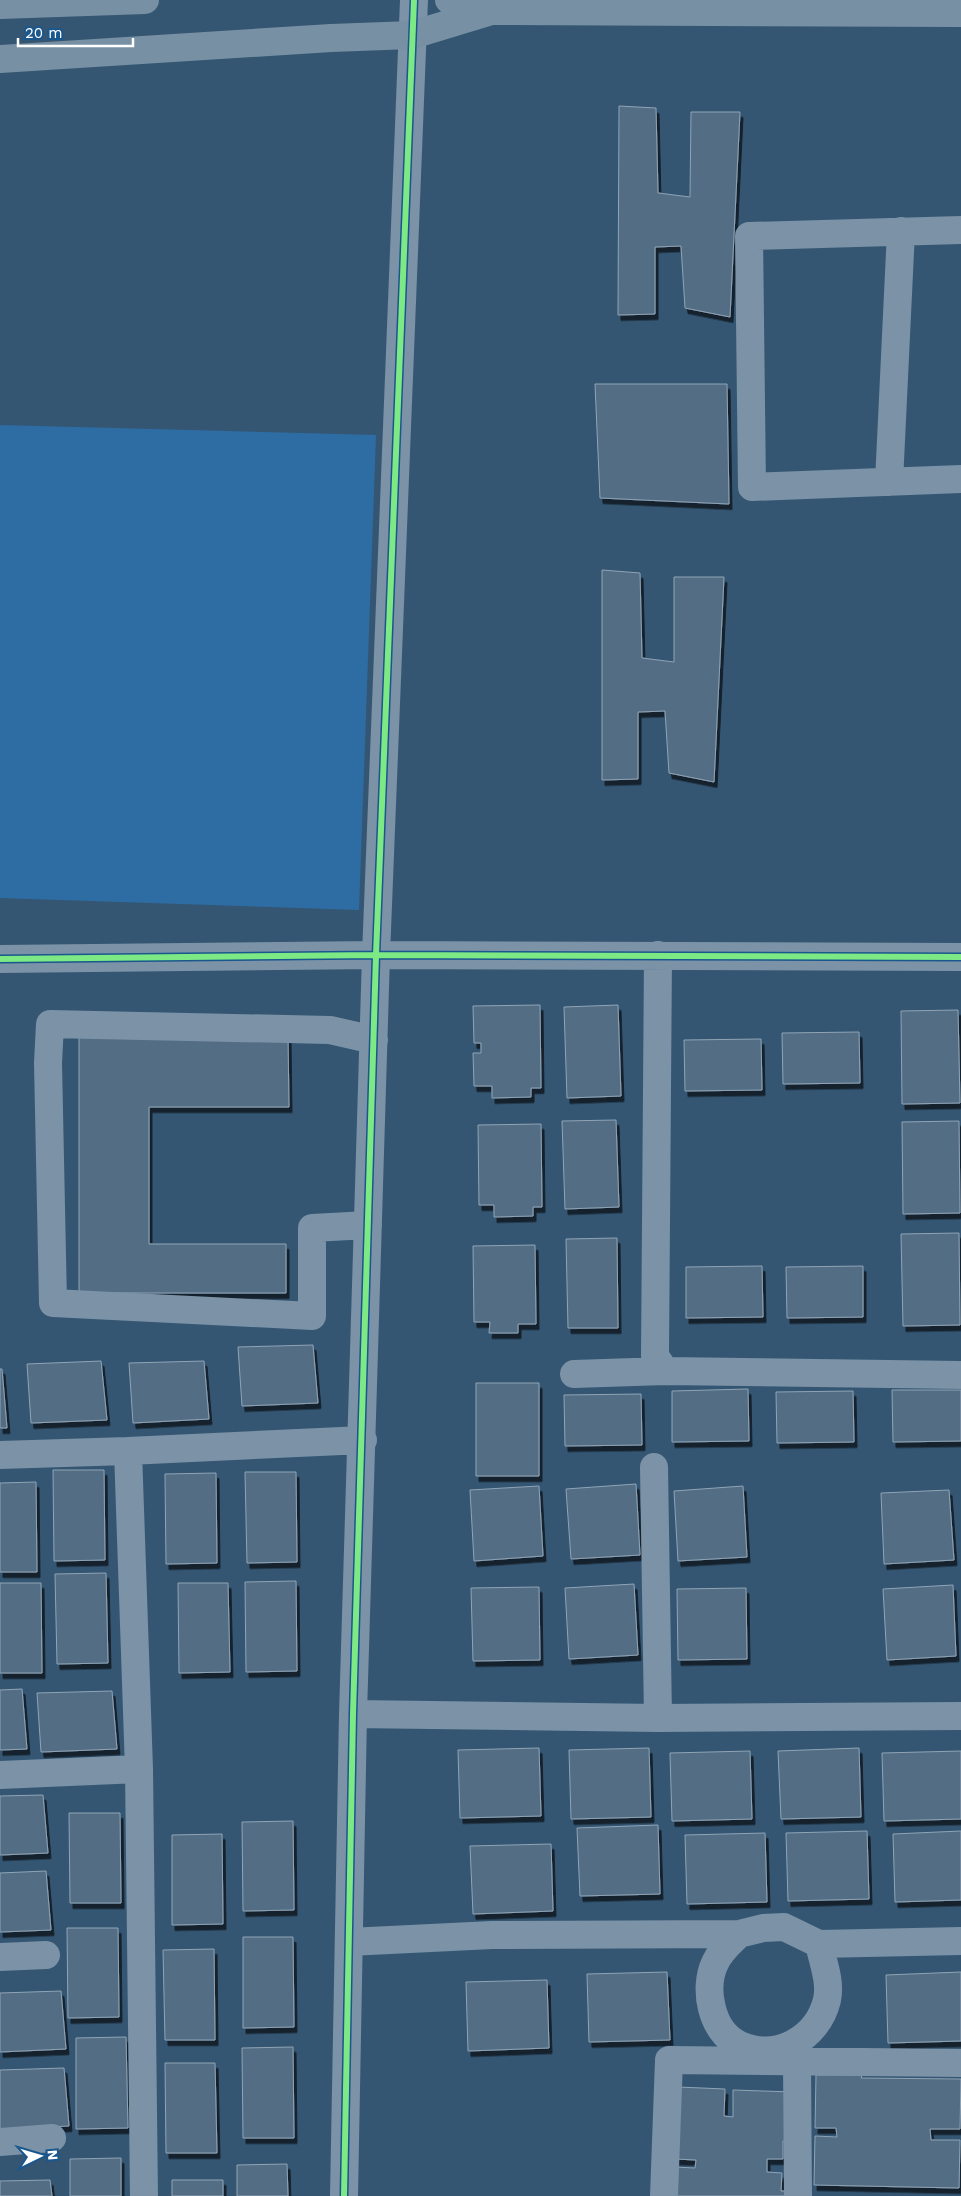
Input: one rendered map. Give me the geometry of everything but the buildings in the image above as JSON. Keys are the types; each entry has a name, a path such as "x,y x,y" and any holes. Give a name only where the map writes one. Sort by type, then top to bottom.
{"street":[{"path":"0,5 145,0"},
{"path":"344,2196 353,1714 363,1440 376,955 414,0"},
{"path":"449,0 491,11 912,7 961,13"},
{"path":"0,58 321,38 412,35 491,11"},
{"path":"961,230 749,236 752,487 961,479"},
{"path":"889,482 901,232"},
{"path":"0,959 376,955 961,957"},
{"path":"658,955 655,1356 665,1371"},
{"path":"368,1225 312,1228 312,1316 53,1303 48,1064 50,1024 330,1030 374,1040"},
{"path":"574,1374 665,1371 961,1375"},
{"path":"0,1455 363,1440"},
{"path":"128,1451 139,1769 144,2196"},
{"path":"654,1468 658,1718"},
{"path":"353,1714 658,1718 961,1716"},
{"path":"0,1775 139,1769"},
{"path":"349,1942 492,1935 739,1934 763,1928 784,1927 819,1944 961,1942"},
{"path":"739,1934 724,1948 714,1964 710,1986 711,2006 720,2026 737,2044 758,2049 781,2050 798,2042 816,2024 826,2000 828,1984 819,1944"},
{"path":"0,1957 46,1955"},
{"path":"664,2196 669,2060 961,2063"},
{"path":"797,2062 798,2196"},
{"path":"0,2142 52,2138"}],"shaded area":[{"path":"0,425 376,435 359,910 0,898"}],"cycle path":[{"path":"0,959 376,955 414,0"},
{"path":"344,2196 353,1714 376,955 961,957"}]}
